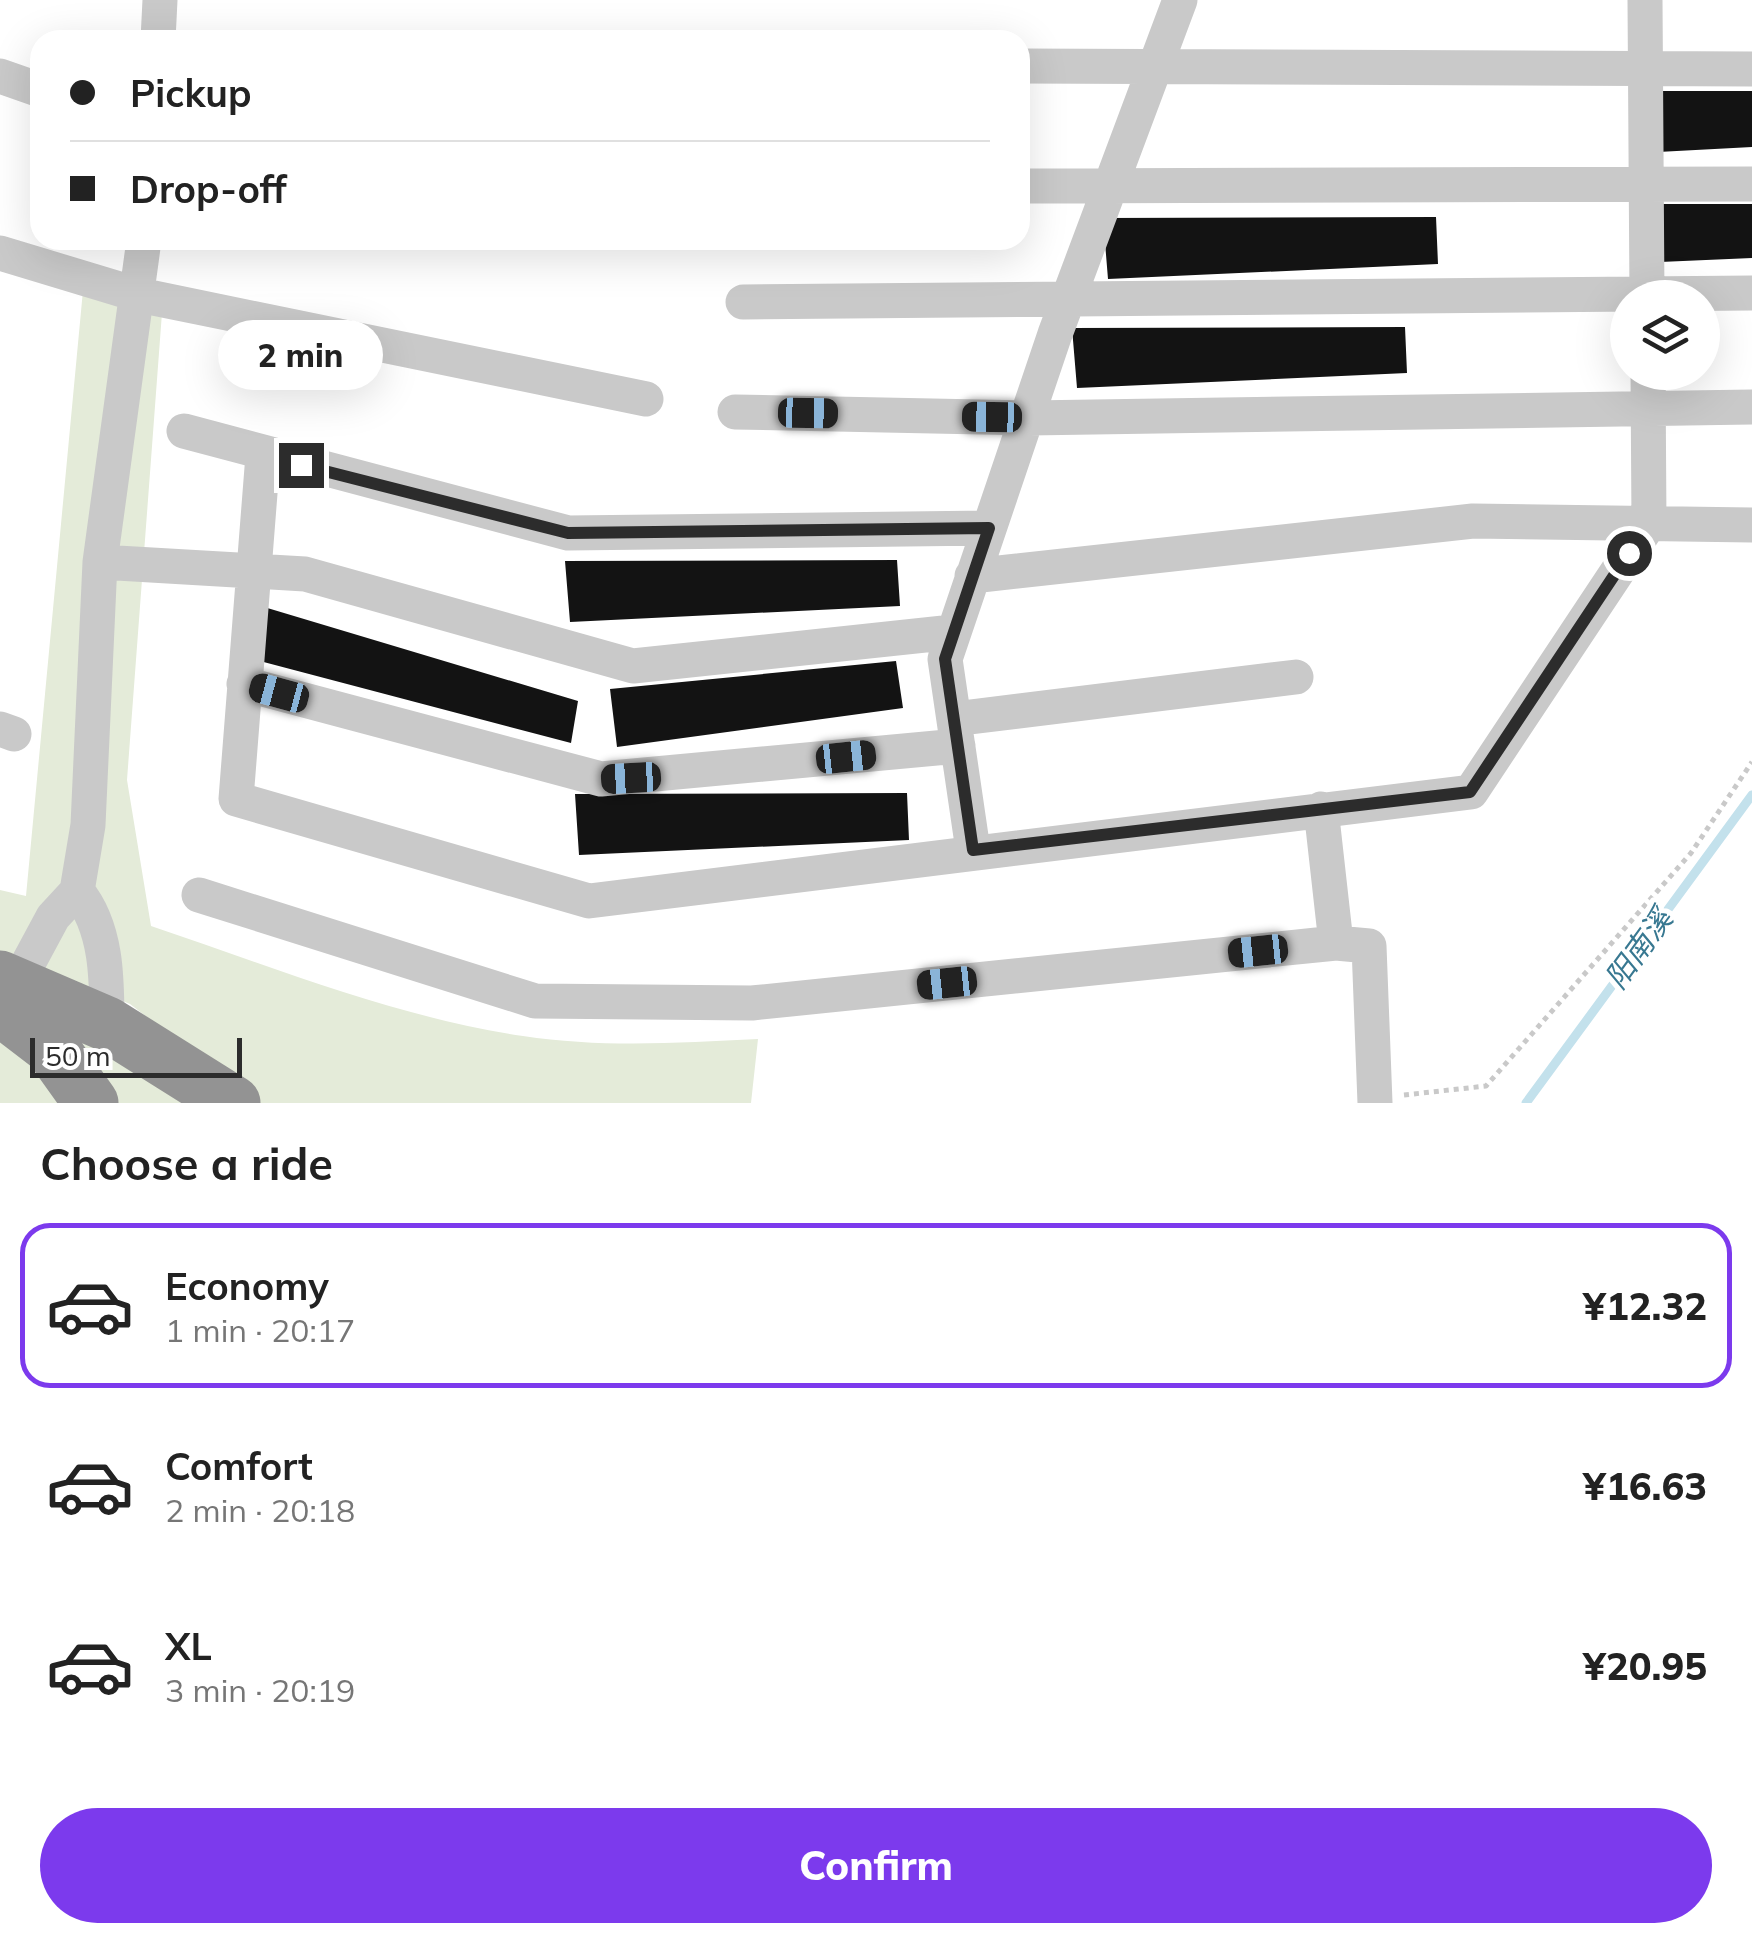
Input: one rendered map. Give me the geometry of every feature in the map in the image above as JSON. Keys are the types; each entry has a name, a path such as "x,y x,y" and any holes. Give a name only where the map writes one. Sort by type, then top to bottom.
{"highway":[{"path":"6,990 107,1024 233,1103"},
{"path":"6,990 91,1103"}],"street":[{"path":"158,30 160,0"},
{"path":"973,850 945,659 1069,299 1180,0"},
{"path":"1645,0 1648,280"},
{"path":"1030,66 1752,69"},
{"path":"0,76 30,86"},
{"path":"1030,186 1752,184"},
{"path":"6,990 53,917 77,891 88,825 100,562 143,250"},
{"path":"0,253 139,295 646,399"},
{"path":"1720,294 1752,293"},
{"path":"743,302 1610,296"},
{"path":"263,455 250,571 236,799 589,901 973,850 1470,792 1649,524 1648,390"},
{"path":"735,412 1028,418 1752,407"},
{"path":"184,430 263,455 568,533 989,528"},
{"path":"972,576 1473,521 1752,525"},
{"path":"100,562 305,574 632,666 953,632"},
{"path":"244,684 600,779 956,732 1296,676"},
{"path":"1321,809 1336,943"},
{"path":"77,891 89,906 98,930 106,980 107,1024"},
{"path":"199,895 535,1001 752,1003 1336,943 1369,946 1374,1101"}],"path":[{"path":"1374,1101 1486,1086 1691,853 1752,762"}],"green space":[{"path":"85,269 164,286 127,780 151,926 381,1004 475,1028 582,1042 758,1039 751,1103 258,1103 130,1004 0,951 0,890 26,896"},
{"path":"0,1025 73,1103 0,1103"},
{"path":"79,1031 204,1103 107,1103 69,1039"}],"building":[{"path":"1653,91 1752,91 1752,147 1658,152"},
{"path":"1658,204 1752,204 1752,258 1660,262"},
{"path":"1436,217 1438,264 1108,279 1103,218"},
{"path":"1405,327 1407,373 1077,388 1072,328"},
{"path":"897,560 900,606 570,622 565,561"},
{"path":"264,607 578,701 571,743 256,660"},
{"path":"896,661 903,708 617,747 610,689"},
{"path":"907,793 909,840 579,855 575,794"}],"waterway":[{"name":"阳南溪","path":"1526,1103 1752,795"}],"route":[{"path":"301,465 568,533 989,528 945,659 973,850 1470,792 1629,553"}]}
